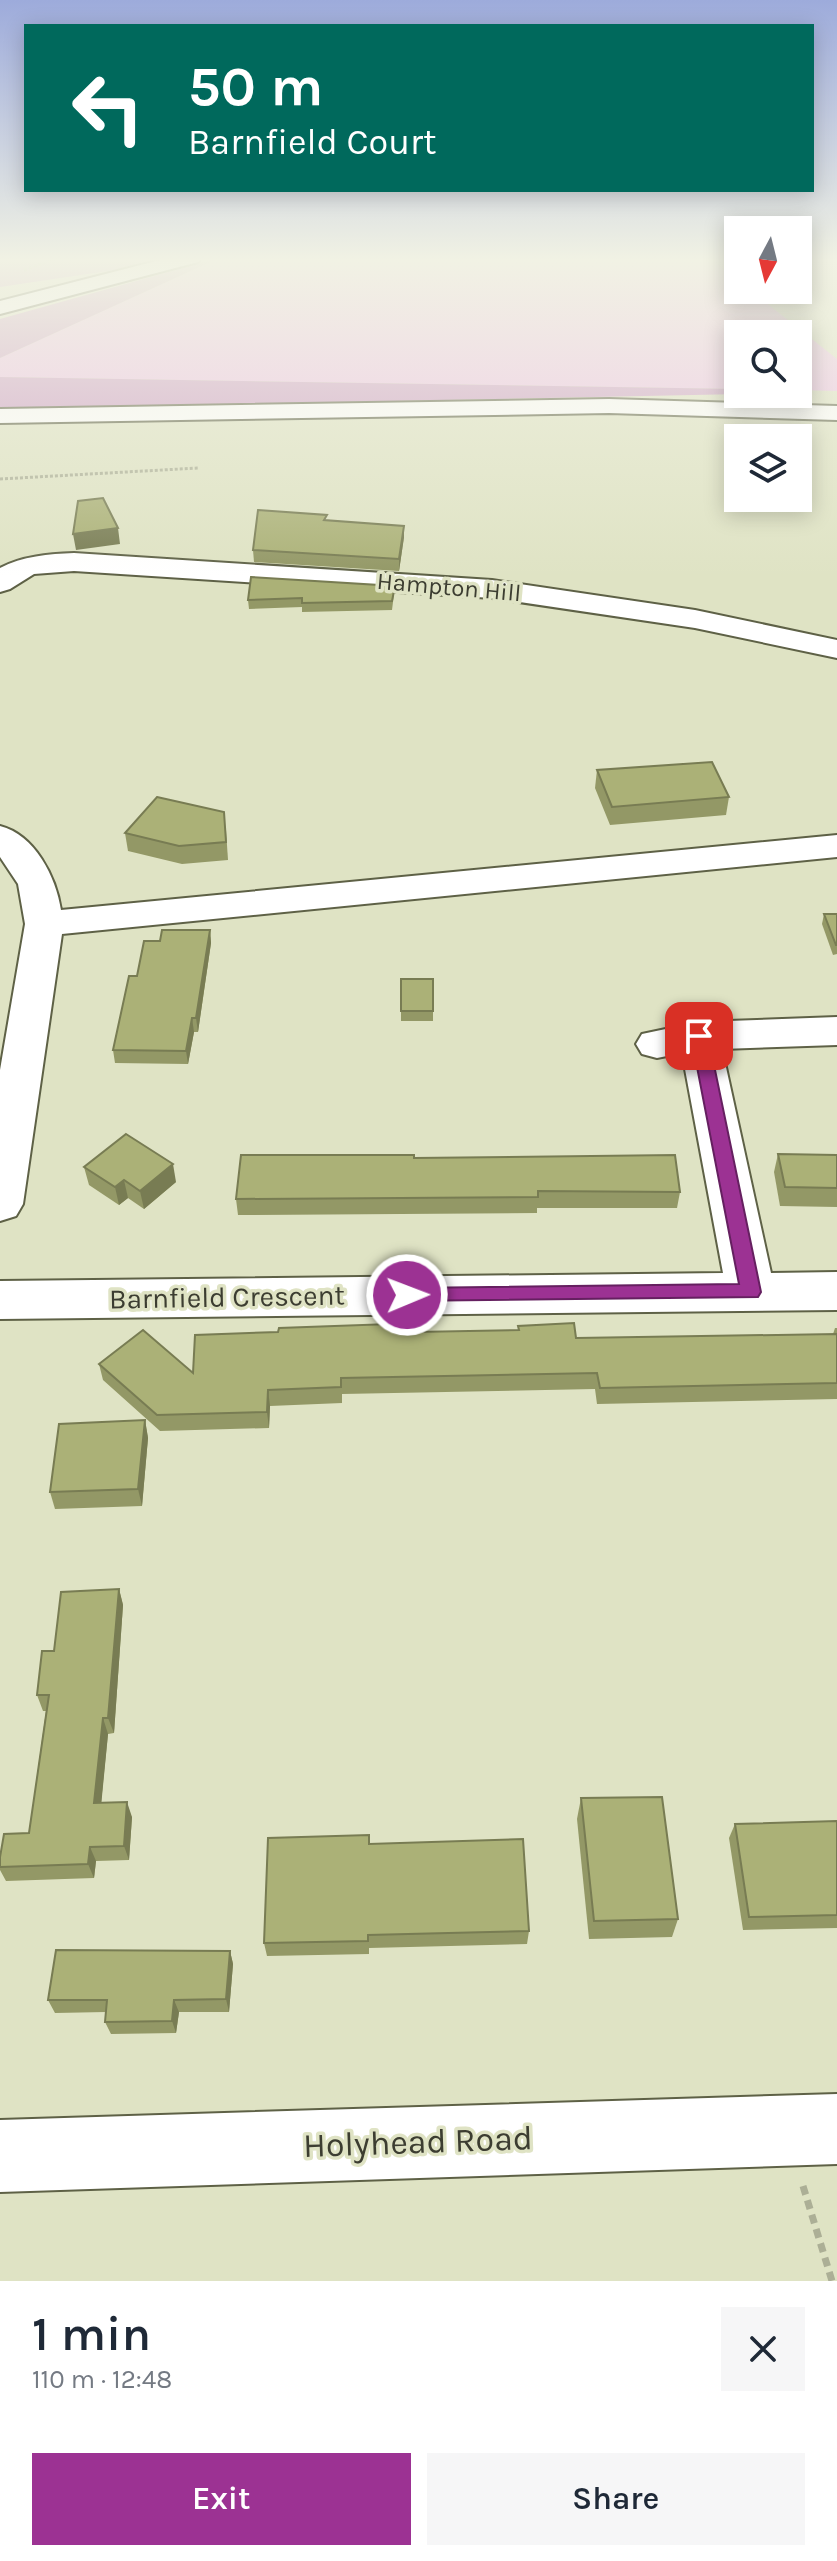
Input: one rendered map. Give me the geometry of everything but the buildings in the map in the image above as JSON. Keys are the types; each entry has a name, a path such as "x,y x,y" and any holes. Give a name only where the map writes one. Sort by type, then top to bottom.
{"main road":[{"path":"0,416 609,406 837,413"},
{"path":"812,436 837,436"},
{"name":"Hampton Hill","path":"0,559 324,576 492,589 695,619 837,649"},
{"name":"Hampton Hill","path":"0,583 5,577 37,564 56,562"},
{"path":"0,837 30,866 42,891 44,924 0,1204"},
{"path":"44,924 837,846"},
{"path":"751,1292 678,1040 837,1031"},
{"name":"Barnfield Crescent","path":"0,1300 837,1291"},
{"name":"Holyhead Road","path":"0,2156 812,2129"}],"path":[{"path":"0,479 198,468"},
{"path":"812,2129 832,2281"}],"shaded area":[{"path":"0,364 724,364 724,389 0,377"},
{"path":"812,364 837,364 837,391 812,390"},
{"path":"0,377 724,389 724,394 0,409"}],"route":[{"path":"407,1295 751,1292 699,1036"}]}
